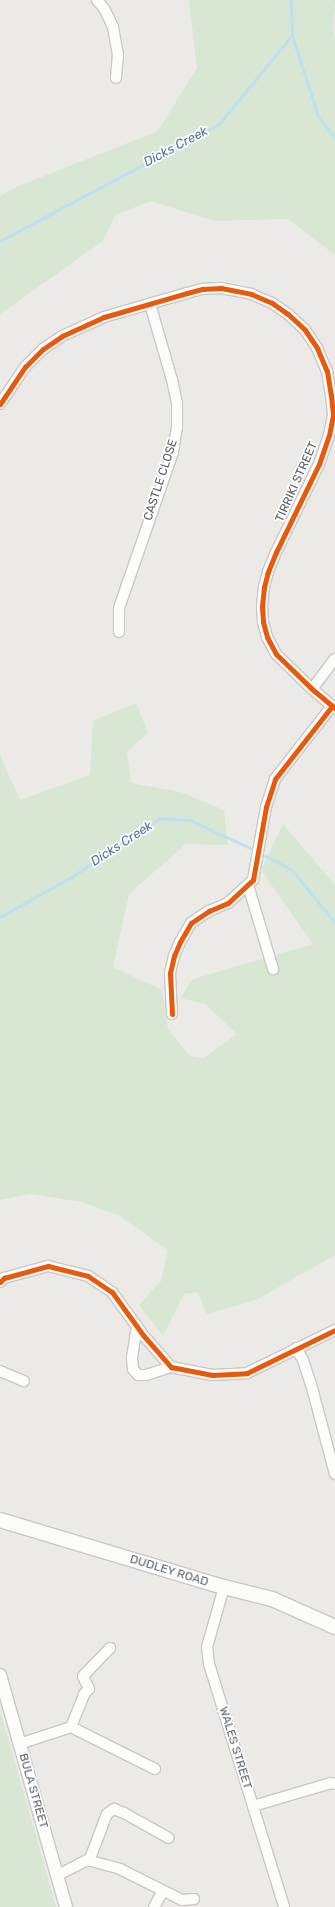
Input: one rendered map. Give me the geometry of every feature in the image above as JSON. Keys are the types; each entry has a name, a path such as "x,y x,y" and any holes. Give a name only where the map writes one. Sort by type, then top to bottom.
{"main road":[{"name":"DUDLEY ROAD","path":"0,1520 224,1587 272,1599 335,1628"}],"street":[{"path":"97,0 105,10 113,27 118,54 116,78"},
{"name":"TIRRIKI STREET","path":"0,404 25,367 43,349 62,336 104,317 202,289 222,288 251,294 272,302 305,330 317,348 327,370 333,415 329,435 318,464 276,552 264,587 262,607 267,637 276,654 312,689 334,707"},
{"name":"CASTLE CLOSE","path":"119,632 119,608 173,452 177,428 177,403 172,380 150,304"},
{"path":"312,689 335,659"},
{"path":"172,1014 170,973 180,942 191,924 209,911 228,903 253,880 266,807 276,779 334,707"},
{"path":"248,885 273,969"},
{"path":"0,1282 4,1278 48,1266 88,1276 112,1292 171,1368"},
{"path":"137,1326 132,1358 134,1369 138,1375 146,1375 171,1368 212,1375 247,1373 335,1330"},
{"path":"296,1348 303,1360 311,1384 333,1461 335,1474"},
{"path":"0,1371 24,1381"},
{"name":"WALES STREET","path":"224,1587 207,1648 209,1664 284,1907"},
{"path":"71,1727 84,1694 89,1689 83,1676 110,1648"},
{"name":"BULA STREET","path":"0,1674 66,1907"},
{"path":"19,1744 71,1727 155,1769"},
{"path":"253,1806 330,1783 335,1784"},
{"path":"89,1861 107,1814 114,1809 124,1812 169,1838"},
{"path":"58,1875 89,1861 120,1869 182,1900 194,1899"},
{"path":"154,1907 163,1891"}],"green space":[{"path":"189,0 335,0 333,33 335,39 335,255 288,219 214,221 151,201 115,215 103,241 0,314 0,196 11,189 158,131 197,68"},
{"path":"136,703 148,733 127,752 131,783 180,792 224,810 228,845 186,844 129,894 113,967 162,990 168,1029 190,1056 204,1058 237,1034 205,1004 180,998 193,979 313,944 261,870 283,824 335,885 335,1255 258,1299 207,1314 198,1292 184,1294 163,1336 139,1305 161,1281 168,1250 118,1215 82,1202 30,1194 0,1200 0,755 20,800 90,775 93,721"},
{"path":"0,1711 30,1815 56,1907 0,1907"}],"waterway":[{"name":"Dicks Creek","path":"0,241 219,124 292,35 291,0"},
{"path":"292,35 318,116 335,138"},
{"name":"Dicks Creek","path":"0,917 73,876 160,818 190,820 250,848"},
{"name":"Dicks Creek","path":"265,856 292,870 335,923"}],"cycle path":[{"path":"0,404 25,367 43,349 62,336 104,317 202,289 221,288 251,294 272,303 288,314 305,330 317,348 327,371 333,415 329,435 319,464 276,552 268,572 264,587 262,607 263,622 267,637 276,654 312,689 335,708"},
{"path":"172,1014 170,973 174,956 180,942 191,923 209,911 228,903 253,880 266,807 275,779 332,706"},
{"path":"0,1282 4,1278 48,1266 88,1276 112,1292 143,1335 171,1367 212,1375 247,1373 335,1330"}]}
